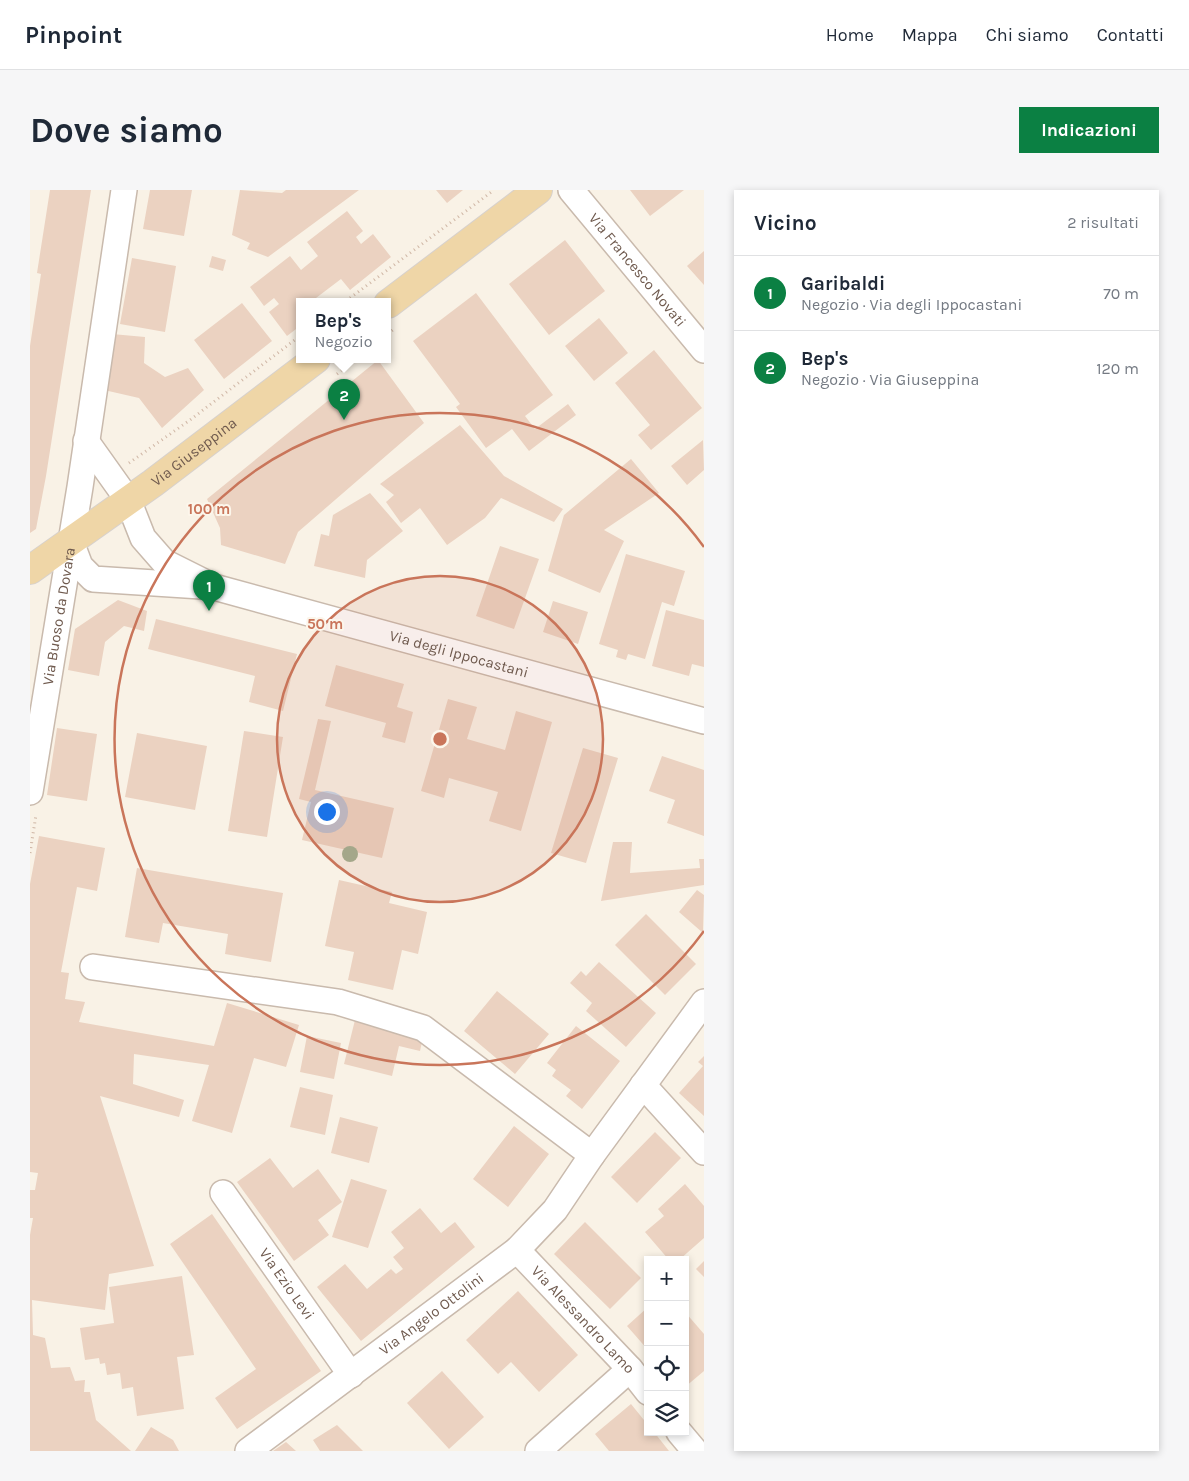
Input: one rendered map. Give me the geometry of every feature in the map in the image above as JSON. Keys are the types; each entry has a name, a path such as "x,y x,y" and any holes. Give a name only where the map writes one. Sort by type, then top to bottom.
{"main road":[{"path":"391,302 538,190"},
{"name":"Via Giuseppina","path":"30,570 128,500 311,363"}],"street":[{"name":"Via Buoso da Dovara","path":"30,792 71,542 124,190"},
{"name":"Via Francesco Novati","path":"571,190 704,350"},
{"path":"86,441 128,500"},
{"name":"Via degli Ippocastani","path":"128,500 143,538 164,562 214,587 704,721"},
{"name":"Via degli Ippocastani","path":"71,542 80,566 93,579 214,587"},
{"path":"93,967 338,1002 423,1028 592,1155"},
{"name":"Via Angelo Ottolini","path":"248,1451 517,1250 555,1210 592,1155 704,1002"},
{"path":"643,1086 704,1152"},
{"name":"Via Ezio Levi","path":"224,1194 350,1376"},
{"name":"Via Alessandro Lamo","path":"517,1250 630,1369 647,1391"},
{"path":"538,1451 630,1369"},
{"path":"682,1436 695,1451"}],"path":[{"path":"350,298 494,190"},
{"path":"137,460 296,339"}],"building":[{"path":"50,190 91,190 46,476 36,529 30,533 30,346 41,274 37,273"},
{"path":"150,190 192,190 184,236 143,229"},
{"path":"240,190 282,193 286,190 359,190 268,257 247,249 250,243 232,235"},
{"path":"436,190 463,190 447,203"},
{"path":"630,190 684,190 650,216"},
{"path":"347,211 363,231 356,237 361,244 373,234 391,257 350,290 341,279 316,298 296,298 296,329 287,336 269,312 279,304 274,298 264,306 250,287 290,256 301,270 318,256 307,242"},
{"path":"565,240 605,291 549,335 509,284"},
{"path":"704,251 704,285 687,266"},
{"path":"212,256 226,260 223,271 209,267"},
{"path":"132,258 176,266 165,332 120,324"},
{"path":"476,293 553,395 525,416 535,429 568,404 576,415 529,451 512,429 486,448 456,407 460,404 413,341"},
{"path":"242,303 272,341 224,379 194,340"},
{"path":"599,318 628,353 594,381 565,346"},
{"path":"112,334 145,337 144,363 165,377 188,368 204,390 162,428 139,398 104,390"},
{"path":"654,350 702,408 651,450 638,435 650,425 615,383"},
{"path":"374,363 380,363 424,423 298,532 285,564 221,545 220,528 207,499"},
{"path":"460,425 504,476 563,509 554,522 501,498 485,518 447,545 420,508 401,523 386,502 394,495 380,484"},
{"path":"703,440 704,470 687,485 671,466"},
{"path":"631,459 659,493 604,530 624,541 600,593 548,571 564,515"},
{"path":"370,493 403,531 367,560 365,578 314,566 321,534 329,536 333,515"},
{"path":"500,546 539,559 514,629 476,616"},
{"path":"626,554 685,571 674,606 662,602 645,659 628,654 626,660 616,657 618,650 599,644"},
{"path":"118,600 147,611 144,631 124,626 105,642 99,676 68,670 75,629"},
{"path":"553,601 588,612 578,644 543,632"},
{"path":"666,610 704,620 704,667 692,664 689,676 652,666"},
{"path":"156,619 297,654 283,711 249,702 255,676 148,649"},
{"path":"336,665 404,684 397,707 413,712 405,743 382,737 386,723 325,706"},
{"path":"448,699 477,707 467,739 505,750 516,711 552,722 521,831 489,821 498,792 449,778 444,798 421,791"},
{"path":"318,719 331,721 315,790 394,808 382,858 302,840 311,802 299,799"},
{"path":"57,728 97,734 87,801 47,795"},
{"path":"244,731 283,737 267,837 228,831"},
{"path":"137,733 207,746 195,810 125,797"},
{"path":"583,748 618,758 586,863 551,853"},
{"path":"662,756 704,770 704,836 667,823 675,800 649,791"},
{"path":"39,836 105,848 97,891 77,887 61,972 69,973 65,999 85,1002 79,1022 214,1046 227,1003 299,1025 286,1067 254,1058 232,1133 192,1121 209,1065 134,1054 133,1084 184,1100 179,1117 100,1096 154,1266 109,1274 105,1310 32,1300 33,1335 45,1338 51,1368 70,1367 75,1381 85,1380 84,1392 90,1392 96,1420 131,1451 30,1451 30,1235 33,1218 30,1218 30,1190 35,1190 38,1173 30,1172 30,884"},
{"path":"613,842 632,842 630,873 700,868 699,859 704,859 704,885 601,901"},
{"path":"137,868 283,893 271,962 225,954 228,934 163,923 159,943 125,937"},
{"path":"339,880 392,892 389,903 427,912 418,954 402,950 393,990 348,980 354,952 325,946"},
{"path":"697,890 704,895 703,933 679,912"},
{"path":"646,914 696,964 665,995 615,945"},
{"path":"599,962 656,1013 626,1047 586,1011 592,1003 570,983 581,971 586,976"},
{"path":"497,991 549,1034 515,1074 464,1031"},
{"path":"356,1016 424,1033 420,1051 399,1046 392,1076 344,1064"},
{"path":"576,1026 620,1061 582,1109 566,1096 571,1090 552,1076 556,1070 547,1063"},
{"path":"307,1036 341,1043 334,1079 300,1072"},
{"path":"704,1056 704,1116 679,1093 703,1066 698,1062"},
{"path":"300,1087 333,1095 325,1135 290,1127"},
{"path":"340,1117 378,1127 369,1163 331,1153"},
{"path":"514,1126 549,1154 508,1207 473,1179"},
{"path":"655,1132 681,1158 637,1203 611,1177"},
{"path":"270,1158 293,1188 318,1169 342,1202 318,1220 329,1235 294,1261 237,1182"},
{"path":"351,1179 387,1190 368,1248 332,1237"},
{"path":"685,1184 704,1206 704,1238 684,1256 666,1256 645,1232 664,1216 658,1209"},
{"path":"420,1208 441,1233 455,1222 475,1247 361,1341 317,1287 345,1264 367,1289 391,1269 396,1274 403,1269 393,1257 404,1248 391,1232"},
{"path":"212,1214 321,1371 237,1429 215,1398 256,1369 170,1244"},
{"path":"585,1222 641,1278 610,1309 554,1254"},
{"path":"704,1261 704,1277 696,1269"},
{"path":"182,1276 194,1355 177,1357 184,1409 137,1416 133,1387 122,1389 120,1373 107,1375 105,1363 100,1364 99,1358 85,1360 80,1328 114,1323 109,1287"},
{"path":"518,1291 578,1355 539,1392 511,1362 498,1374 466,1340"},
{"path":"644,1311 644,1345 627,1326"},
{"path":"689,1317 704,1334 704,1371 689,1384"},
{"path":"442,1371 484,1417 449,1449 407,1403"},
{"path":"631,1404 644,1420 644,1436 657,1436 669,1451 609,1451 595,1434"},
{"path":"337,1425 363,1451 320,1451 313,1440"},
{"path":"151,1427 173,1440 179,1451 135,1451"},
{"path":"286,1442 296,1451 273,1451"}],"place":[{"name":"Bep's","path":"344,420"},
{"name":"Garibaldi","path":"209,611"}]}
